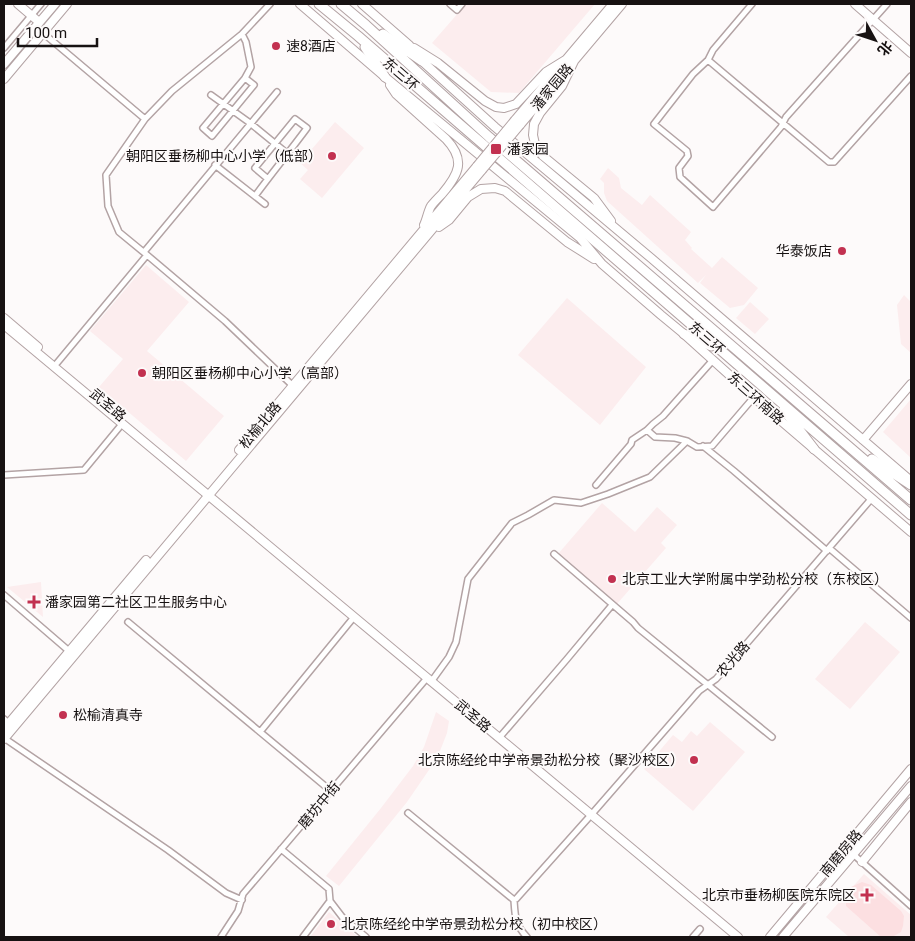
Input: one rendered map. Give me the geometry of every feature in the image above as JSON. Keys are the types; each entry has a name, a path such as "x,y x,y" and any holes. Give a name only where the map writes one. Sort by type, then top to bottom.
{"highway":[{"path":"314,4 331,14"},
{"name":"东三环","path":"319,4 911,515"},
{"name":"东三环","path":"341,4 509,154 911,500"},
{"path":"346,4 351,12"},
{"path":"366,25 376,28 422,61"},
{"path":"358,36 385,77"},
{"path":"684,334 721,351"},
{"path":"772,394 814,448"},
{"path":"845,442 911,483"}],"street":[{"path":"18,4 39,22"},
{"path":"4,48 41,4"},
{"path":"4,64 55,4"},
{"path":"4,79 67,4"},
{"path":"270,4 242,34 172,91 145,119 106,175 108,206 119,232 225,321 292,386"},
{"path":"300,4 385,77 580,238 602,264"},
{"path":"362,4 409,45 438,63 485,102 496,107 504,108 516,104 546,72 571,59"},
{"path":"450,4 457,10 462,4"},
{"name":"潘家园路","path":"518,123 613,4"},
{"name":"潘家园路","path":"571,59 622,4"},
{"path":"752,4 654,124 687,151 688,156 679,168 680,177 714,208 781,127 786,117 887,4"},
{"path":"854,4 911,53"},
{"path":"43,33 145,119"},
{"path":"242,34 246,42 251,67 245,78 203,128 212,136 254,85 245,78"},
{"path":"409,45 422,61 495,127 911,483"},
{"path":"571,59 562,86 540,113 534,124 533,135 535,144 542,156 594,198 620,232"},
{"path":"708,60 829,162 834,162 911,76"},
{"path":"385,77 396,94 446,139 457,154 457,172 452,182 431,206 425,232"},
{"path":"57,363 215,165 277,92"},
{"path":"210,95 250,123 294,159"},
{"path":"255,196 288,154 307,128 295,119 255,168 268,179"},
{"name":"松榆北路","path":"4,739 7,724 206,492 292,386 518,123"},
{"path":"215,165 265,204"},
{"path":"425,232 449,220 468,197 481,189 495,188 505,191 567,242 602,264"},
{"name":"松榆北路","path":"7,724 425,232"},
{"name":"东三环南路","path":"602,264 911,532"},
{"name":"武圣路","path":"4,318 354,617 738,937"},
{"name":"武圣路","path":"4,325 206,492"},
{"path":"596,485 631,444 632,440 663,416 713,360"},
{"path":"863,440 911,384"},
{"path":"647,430 655,437 675,438 697,446 712,446 754,397"},
{"path":"4,475 84,470 122,424"},
{"name":"磨坊中街","path":"221,937 238,911 243,894 449,657 456,642 468,579 512,523 554,500 581,503 650,477 687,441"},
{"path":"703,446 911,618"},
{"name":"农光路","path":"514,900 699,691 716,679 872,498"},
{"path":"554,554 638,628 772,737"},
{"path":"4,595 69,651"},
{"path":"499,738 612,605"},
{"path":"260,732 354,617"},
{"path":"128,622 331,791"},
{"path":"4,739 168,850 226,893 242,900"},
{"name":"南磨房路","path":"770,937 911,769"},
{"name":"南磨房路","path":"783,937 911,786"},
{"path":"862,862 911,802"},
{"path":"408,813 514,900 516,921 527,937"},
{"path":"281,849 329,889 330,901 343,918 366,937"},
{"path":"853,854 911,906"},
{"path":"303,937 330,901"},
{"path":"693,937 700,929"}],"shaded area":[{"path":"466,4 595,4 519,93 491,92 432,43"},
{"name":"朝阳区垂杨柳中心小学（低部）","path":"335,122 364,148 322,198 300,179 308,170 300,163"},
{"path":"608,168 619,178 621,188 642,205 650,195 691,232 685,240 691,249 712,268 722,257 758,288 744,305 730,308 700,283 706,275 698,283 607,201 604,193 604,183 600,179"},
{"name":"朝阳区垂杨柳中心小学（高部）","path":"146,265 189,302 147,351 224,416 186,461 99,387 123,359 90,331"},
{"path":"904,295 911,302 911,353 901,344 897,305"},
{"path":"567,298 646,367 600,425 518,355"},
{"path":"750,302 769,319 755,334 736,318"},
{"path":"911,399 911,458 883,432"},
{"name":"北京工业大学附属中学劲松分校（东校区）","path":"602,503 635,532 657,507 677,525 661,543 666,548 616,605 558,554"},
{"name":"潘家园第二社区卫生服务中心","path":"41,582 43,617 7,587"},
{"path":"865,622 900,652 850,709 815,679"},
{"path":"436,712 449,721 447,733 440,751 407,802 339,886 326,876 413,766 424,747"},
{"name":"北京陈经纶中学帝景劲松分校（聚沙校区）","path":"710,722 745,752 693,811 644,769 673,735 682,742 691,731 697,736"},
{"name":"北京市垂杨柳医院东院区","path":"864,874 911,915 911,937 849,937 826,917"},
{"path":"862,882 871,885 901,911 904,916 901,932 892,937 881,937 846,906 846,896 851,887"},
{"name":"北京陈经纶中学帝景劲松分校（初中校区）","path":"329,912 358,937 310,937"}],"place":[{"name":"速8酒店","path":"276,46"},
{"name":"潘家园","path":"496,149"},
{"name":"朝阳区垂杨柳中心小学（低部）","path":"332,156"},
{"name":"华泰饭店","path":"842,251"},
{"name":"朝阳区垂杨柳中心小学（高部）","path":"142,373"},
{"name":"北京工业大学附属中学劲松分校（东校区）","path":"612,579"},
{"name":"潘家园第二社区卫生服务中心","path":"34,602"},
{"name":"松榆清真寺","path":"63,715"},
{"name":"北京陈经纶中学帝景劲松分校（聚沙校区）","path":"694,760"},
{"name":"北京市垂杨柳医院东院区","path":"867,895"},
{"name":"北京陈经纶中学帝景劲松分校（初中校区）","path":"331,924"}]}
